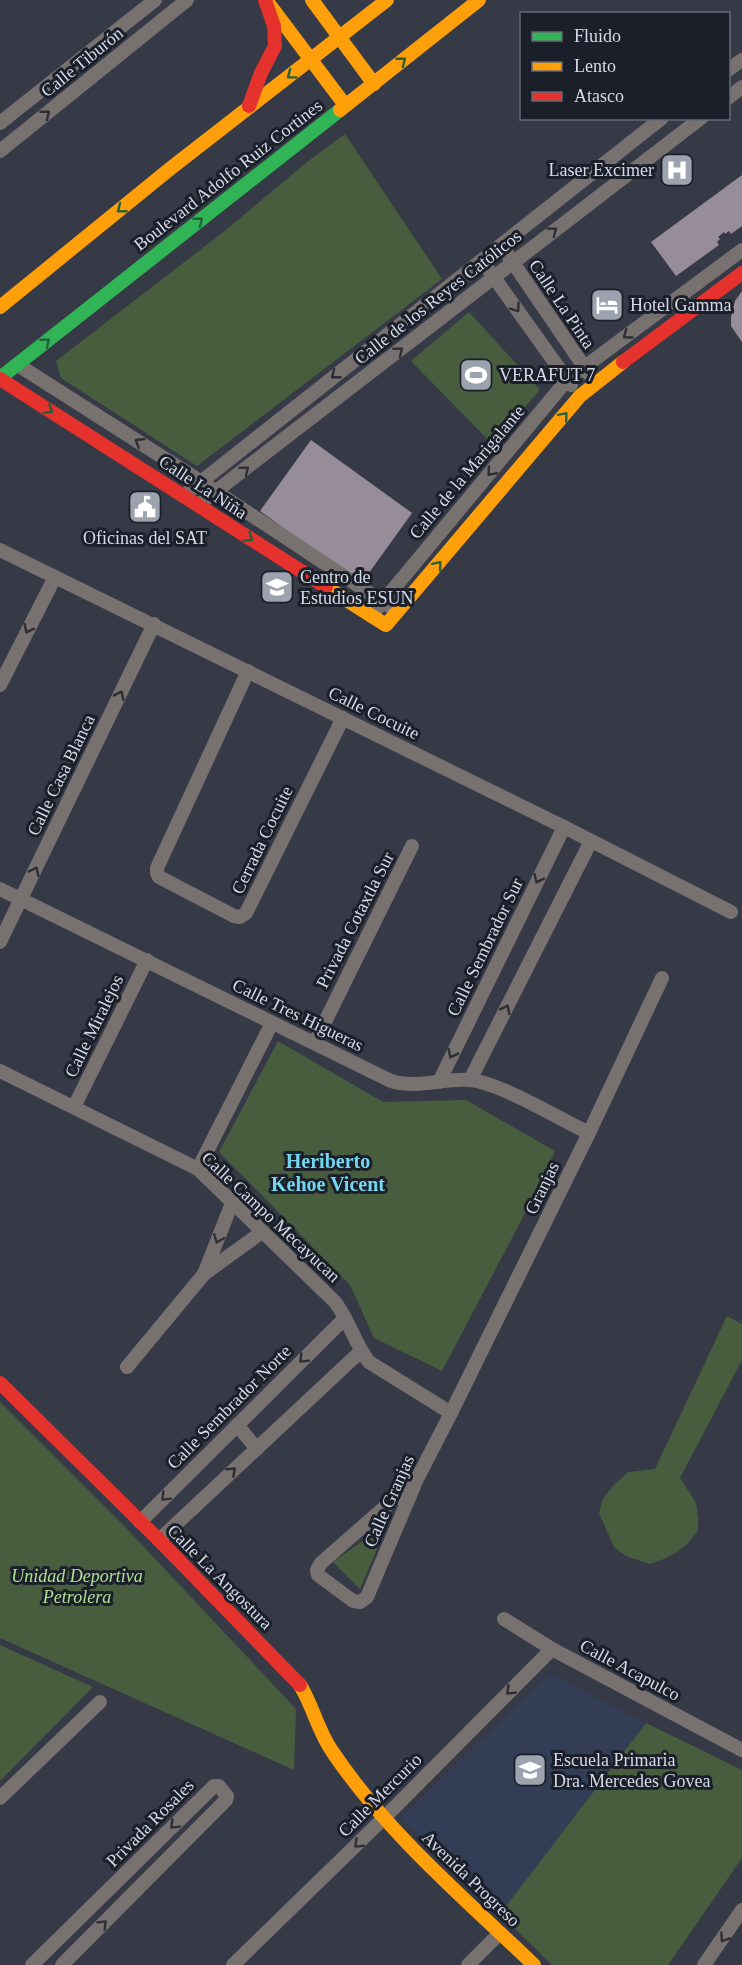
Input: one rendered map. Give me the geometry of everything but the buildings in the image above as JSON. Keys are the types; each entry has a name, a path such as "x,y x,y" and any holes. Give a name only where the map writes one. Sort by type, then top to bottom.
{"street":[{"name":"Calle Tiburón","path":"0,123 155,0"},
{"name":"Calle Tiburón","path":"0,151 187,0"},
{"path":"266,0 345,105"},
{"path":"248,108 261,73 275,46 274,26 266,0"},
{"path":"312,0 374,84"},
{"path":"0,307 387,0"},
{"name":"Boulevard Adolfo Ruiz Cortines","path":"0,379 479,0"},
{"path":"730,69 742,60"},
{"path":"730,97 742,87"},
{"name":"Calle de los Reyes Católicos","path":"183,496 659,120"},
{"name":"Calle de los Reyes Católicos","path":"198,505 698,120"},
{"name":"Calle La Pinta","path":"501,245 583,367 596,382"},
{"name":"Calle de la Marigalante","path":"371,616 567,380 742,250"},
{"path":"482,260 580,396"},
{"name":"Calle de la Marigalante","path":"386,625 580,396 742,273"},
{"name":"Calle La Niña","path":"18,365 399,612"},
{"name":"Calle La Niña","path":"0,379 386,625"},
{"name":"Calle Cocuite","path":"0,550 591,840 731,912"},
{"path":"0,685 55,577"},
{"name":"Calle Casa Blanca","path":"0,942 154,624"},
{"name":"Cerrada Cocuite","path":"248,671 157,868 159,877 234,916 240,917 246,913 343,718"},
{"name":"Calle Sembrador Sur","path":"439,1082 564,827"},
{"path":"470,1080 591,840"},
{"name":"Privada Cotaxtla Sur","path":"315,1042 412,846"},
{"name":"Calle Tres Higueras","path":"0,889 399,1083 470,1080 497,1087 589,1133"},
{"name":"Calle Miralejos","path":"74,1107 147,960"},
{"name":"Granjas","path":"452,1413 662,978"},
{"path":"198,1169 272,1023"},
{"name":"Calle Campo Mecayucan","path":"0,1071 198,1169 335,1302 361,1351 377,1368 452,1413"},
{"path":"204,1274 232,1203"},
{"path":"127,1367 204,1274 262,1232"},
{"name":"Calle Sembrador Norte","path":"140,1522 345,1318"},
{"path":"159,1540 361,1351"},
{"name":"Calle La Angostura","path":"0,1383 159,1540 302,1687 324,1740 384,1818"},
{"name":"Calle Granjas","path":"417,1479 321,1563 317,1570 318,1575 353,1601 360,1602 367,1597 417,1479 452,1413"},
{"path":"237,1425 257,1449"},
{"name":"Calle Acapulco","path":"504,1619 552,1650 742,1750"},
{"name":"Calle Mercurio","path":"233,1965 552,1650"},
{"path":"0,1798 100,1702"},
{"name":"Privada Rosales","path":"32,1965 214,1786 219,1786 227,1796 226,1800 62,1965"},
{"name":"Avenida Progreso","path":"384,1818 534,1965"},
{"path":"704,1965 742,1910"},
{"path":"468,1965 500,1933"}],"shaded area":[{"name":"Escuela Primaria Dra. Mercedes Govea","path":"550,1674 646,1723 500,1914 401,1818"}],"green space":[{"path":"345,134 442,279 197,466 61,378 56,361 226,230 307,162"},
{"name":"VERAFUT 7","path":"469,312 540,390 492,444 411,361"},
{"path":"278,1041 383,1102 466,1100 555,1151 442,1371 374,1338 350,1285 219,1152"},
{"path":"727,1316 742,1324 742,1360 680,1478 696,1503 698,1530 689,1542 664,1559 650,1564 626,1556 614,1547 599,1513 603,1499 628,1472 655,1469"},
{"name":"Unidad Deportiva Petrolera","path":"0,1402 129,1531 296,1709 294,1770 0,1638"},
{"path":"388,1523 360,1589 333,1562"},
{"path":"0,1645 93,1687 0,1781"},
{"path":"646,1723 742,1770 742,1858 668,1965 552,1965 500,1914"}],"traffic: fast":[{"path":"0,378 340,110"}],"traffic: slow":[{"path":"312,0 374,84"},
{"path":"0,307 171,168 387,0"},
{"path":"340,110 479,0"},
{"path":"269,4 345,105"},
{"path":"326,587 386,625 580,396 623,362"},
{"path":"300,1685 327,1743 376,1809 427,1863 534,1965"}],"traffic: jam":[{"path":"249,106 261,73 275,46 274,26 265,0"},
{"path":"623,362 742,273"},
{"path":"0,379 326,587"},
{"path":"0,1383 159,1540 300,1685"}],"place":[{"name":"Laser Excimer","path":"677,170"},
{"name":"Hotel Gamma","path":"607,305"},
{"name":"VERAFUT 7","path":"476,375"},
{"name":"Oficinas del SAT","path":"145,507"},
{"name":"Centro de Estudios ESUN","path":"277,587"},
{"name":"Escuela Primaria Dra. Mercedes Govea","path":"530,1770"}],"district":[{"name":"Heriberto Kehoe Vicent","path":"328,1172"}]}
